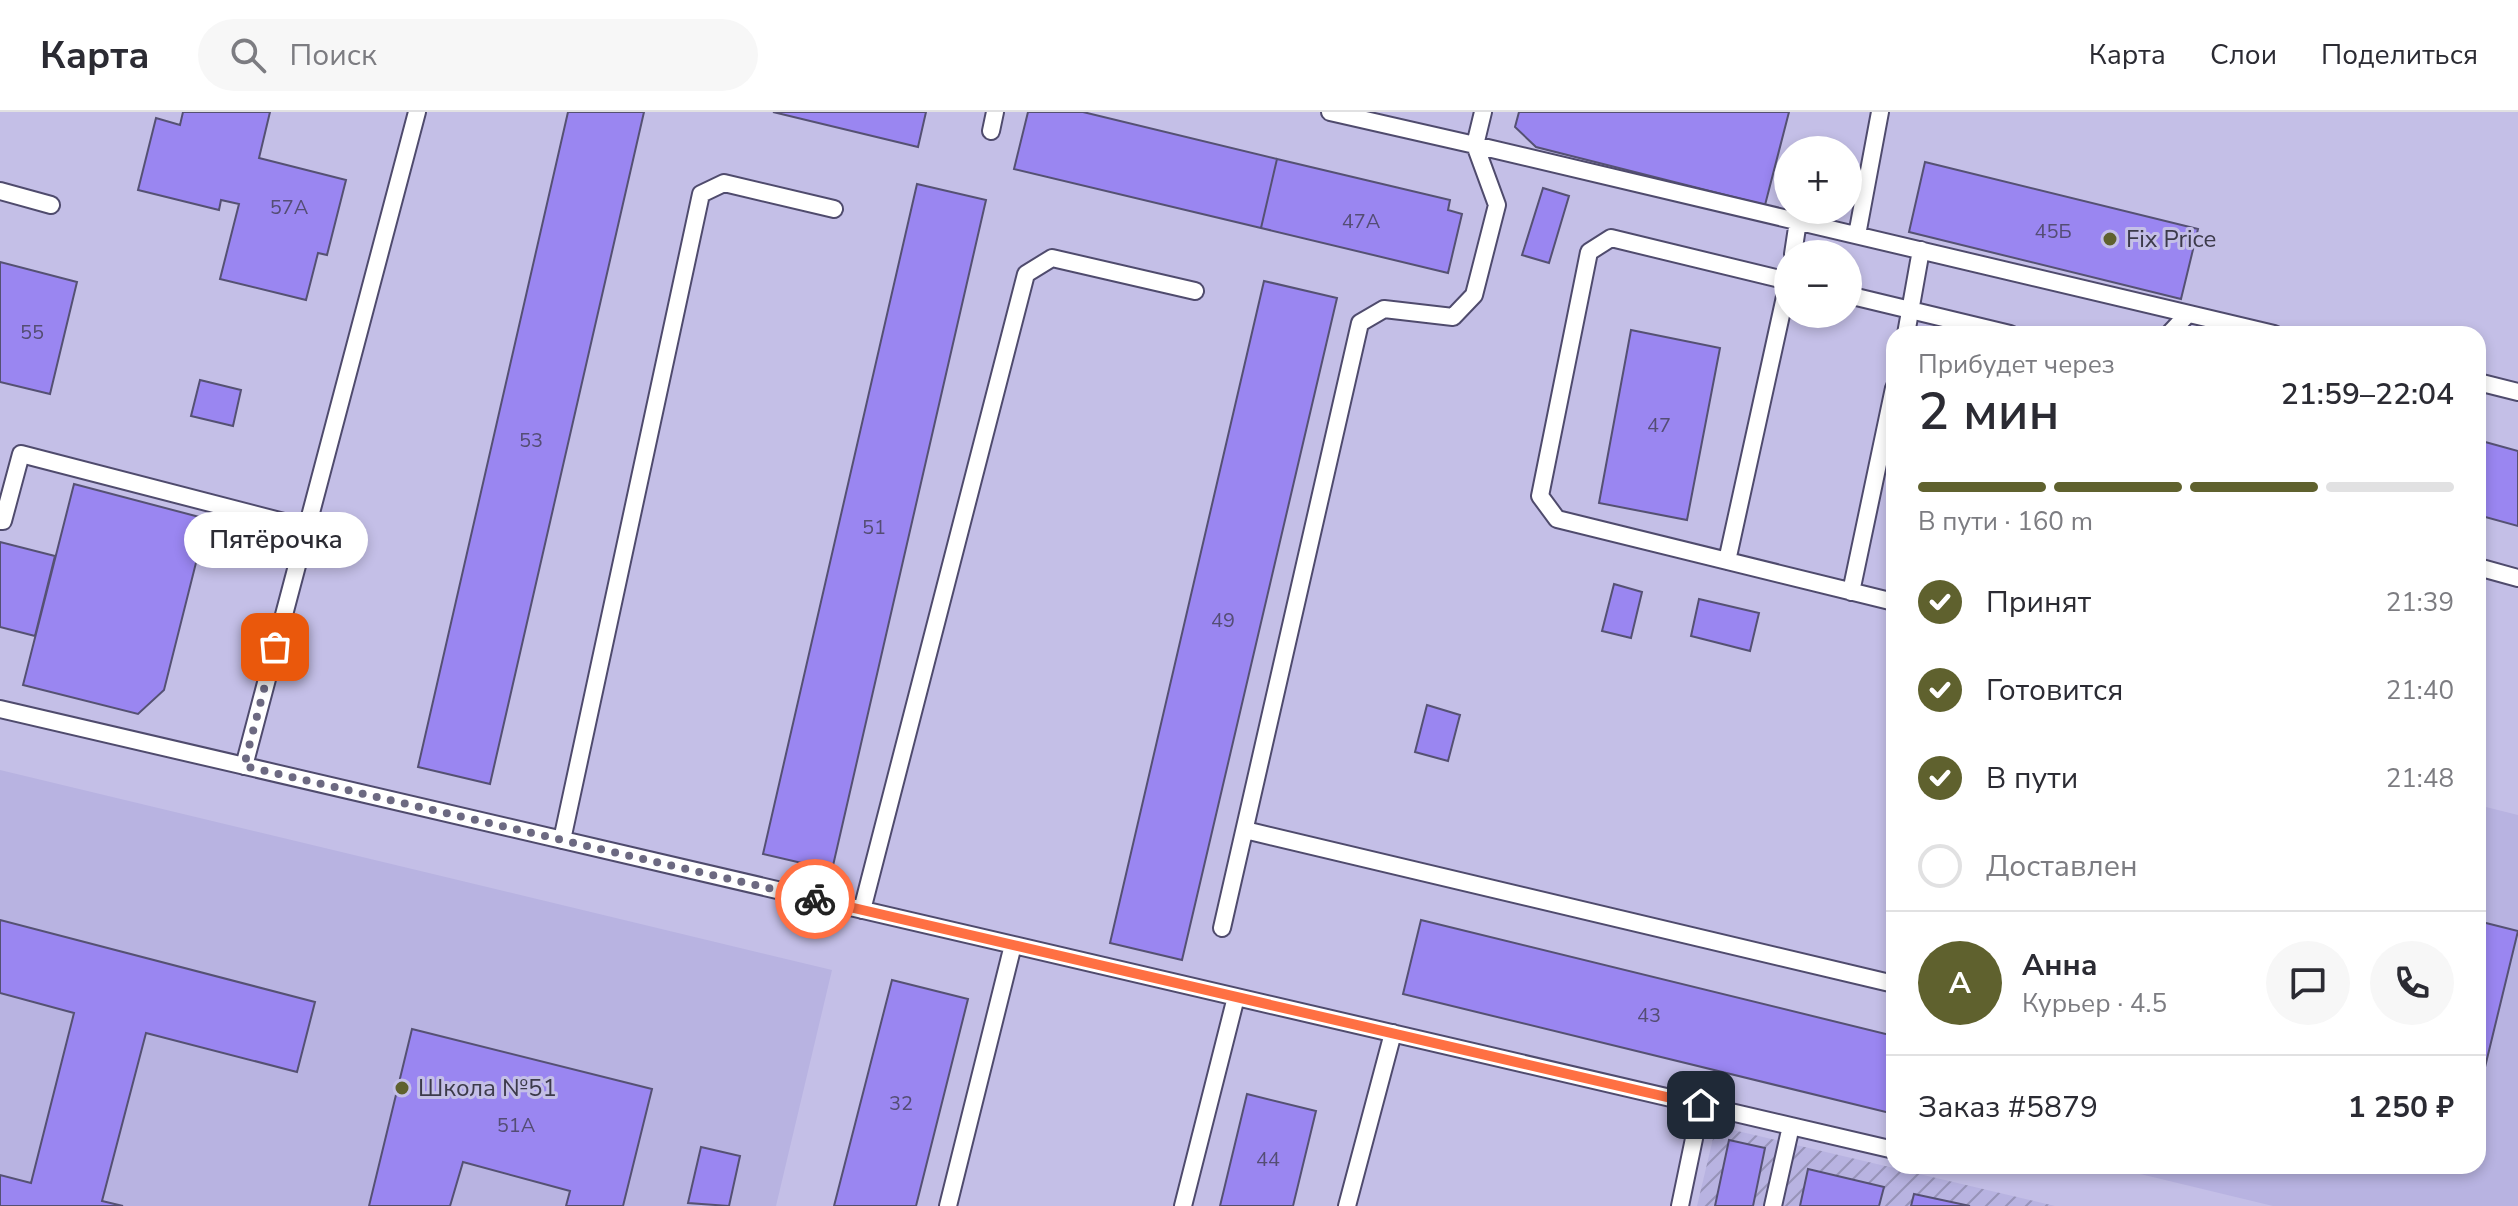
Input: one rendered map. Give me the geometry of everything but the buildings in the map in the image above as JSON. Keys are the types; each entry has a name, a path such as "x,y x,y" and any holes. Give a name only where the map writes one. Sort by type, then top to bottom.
{"lane":[{"path":"244,766 417,112"},
{"path":"991,131 995,112"},
{"path":"1330,112 1774,215"},
{"path":"1222,928 1360,323 1384,309 1453,317 1474,295 1497,205 1475,145 1483,112"},
{"path":"1857,235 1880,112"},
{"path":"562,840 701,194 724,183 834,209"},
{"path":"0,191 51,205"},
{"path":"1811,224 2240,326"},
{"path":"1774,279 1611,238 1589,252 1540,496 1557,519 1886,600"},
{"path":"1908,326 1921,250"},
{"path":"862,910 1026,274 1052,258 1195,291"},
{"path":"1862,298 1977,326"},
{"path":"2177,326 2188,314"},
{"path":"1727,561 1778,328"},
{"path":"2486,384 2518,392"},
{"path":"1851,592 1886,426"},
{"path":"0,521 3,521 21,454 307,528"},
{"path":"2486,569 2518,578"},
{"path":"0,709 1886,1148"},
{"path":"1245,830 1886,982"},
{"path":"948,1206 1013,945"},
{"path":"1183,1206 1236,997"},
{"path":"1347,1206 1393,1033"},
{"path":"1680,1206 1701,1105"},
{"path":"1773,1206 1791,1126"}],"shaded area":[{"name":"Школа №51","path":"0,770 832,970 776,1206 0,1206"},
{"path":"2486,807 2518,815 2518,1206 2273,1206 2140,1174 2486,1174"},
{"path":"1716,1126 1886,1166 1886,1174 1919,1174 2055,1206 1697,1206"}],"way so far":[{"path":"275,647 244,766 815,899"}],"place":[{"name":"Fix Price","path":"2110,239"},
{"name":"Пятёрочка","path":"275,647"},
{"name":"Школа №51","path":"402,1088"}],"route":[{"path":"815,899 1701,1105"}]}
